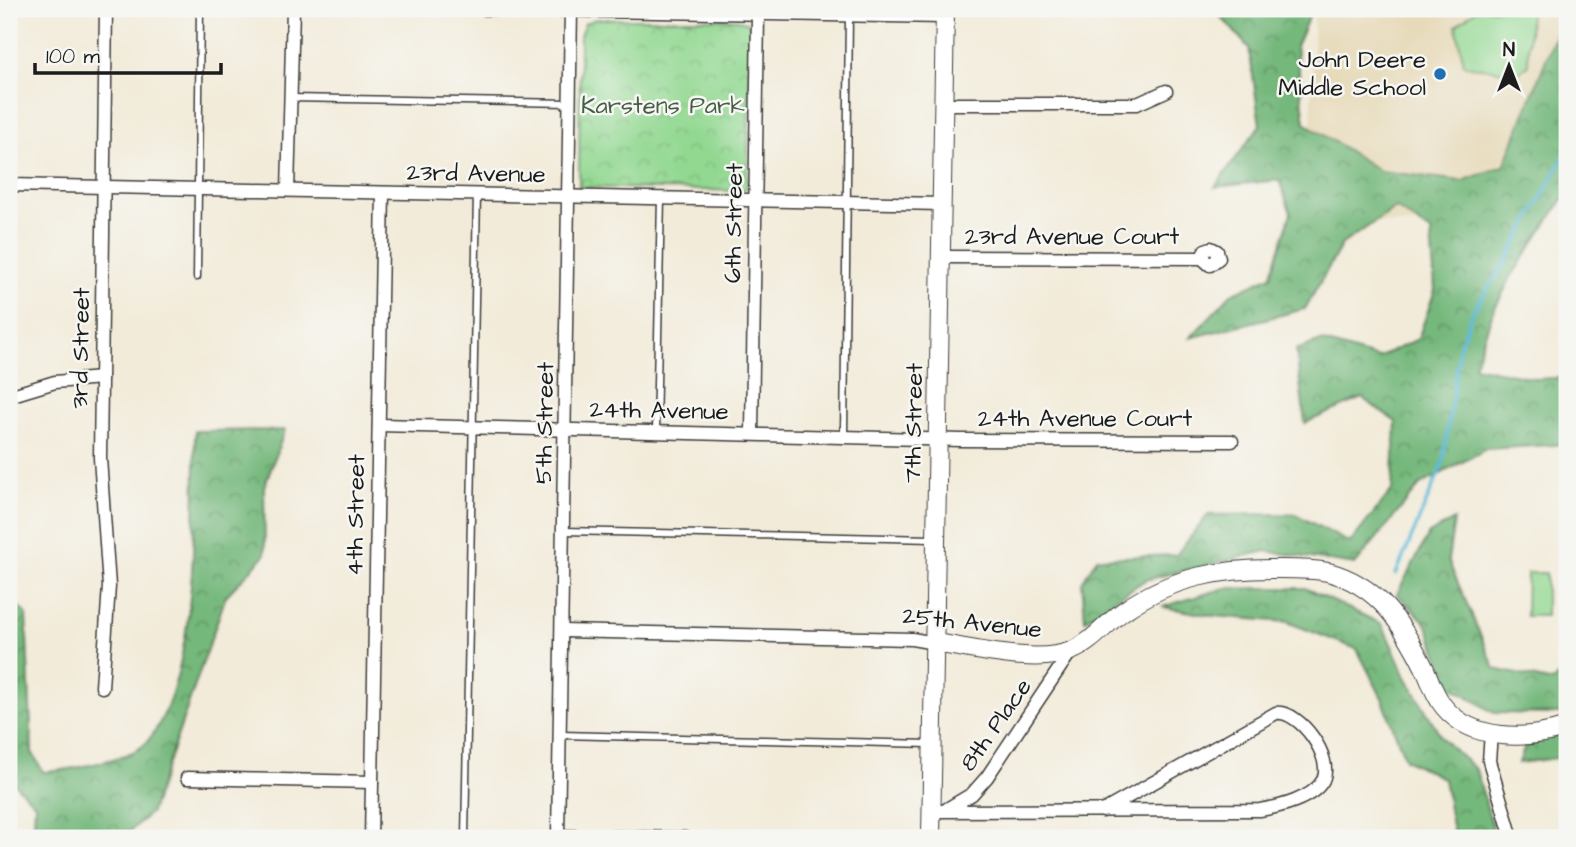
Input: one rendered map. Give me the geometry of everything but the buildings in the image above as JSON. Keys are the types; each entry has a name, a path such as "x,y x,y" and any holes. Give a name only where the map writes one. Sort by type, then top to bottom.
{"street":[{"name":"3rd Street","path":"102,687 109,586 100,486 106,9"},
{"path":"288,190 293,9"},
{"path":"485,9 849,16 945,13"},
{"name":"5th Street","path":"558,837 571,10"},
{"name":"7th Street","path":"931,838 937,811 933,744 945,13"},
{"name":"6th Street","path":"752,433 758,14"},
{"path":"944,104 1137,104 1166,91"},
{"name":"23rd Avenue","path":"9,185 942,204"},
{"name":"4th Street","path":"371,838 383,193"},
{"name":"23rd Avenue Court","path":"941,257 1202,258"},
{"path":"9,396 55,382 101,378"},
{"name":"24th Avenue","path":"379,425 938,438"},
{"name":"24th Avenue Court","path":"938,438 1233,441"},
{"name":"25th Avenue","path":"563,631 912,639 1037,655 1071,651 1086,644 1103,626 1149,593 1198,575 1230,569 1326,572 1351,580 1377,596 1404,627 1442,704 1463,722 1491,733 1520,736 1567,727"},
{"name":"8th Place","path":"937,811 972,794 987,777 1071,651"},
{"path":"937,811 1103,811 1272,808 1293,802 1320,785 1324,778 1325,763 1297,717 1289,712 1276,713 1103,811"},
{"path":"1491,733 1489,761 1513,838"},
{"path":"187,778 372,782"},
{"path":"558,837 685,838"}],"lane":[{"path":"9,113 10,9"},
{"path":"197,278 200,9"},
{"path":"844,435 849,16"},
{"path":"290,98 570,103"},
{"path":"465,838 477,194"},
{"path":"656,431 661,198"},
{"path":"564,531 936,539"},
{"path":"561,735 933,744"}],"shaded area":[{"name":"John Deere Middle School","path":"1314,9 1567,9 1567,139 1516,227 1309,221"}],"green space":[{"path":"1214,9 1312,9 1296,46 1305,123 1380,171 1462,181 1504,166 1558,29 1567,25 1567,193 1511,277 1493,312 1474,366 1538,379 1567,377 1567,444 1486,449 1420,485 1355,565 1266,551 1145,580 1085,620 1082,582 1097,558 1176,555 1208,515 1295,514 1350,543 1392,490 1396,422 1362,398 1305,423 1296,350 1321,341 1378,358 1418,339 1435,290 1431,232 1396,208 1342,244 1305,309 1190,338 1231,294 1271,276 1291,213 1279,180 1215,187 1260,125 1249,48"},
{"path":"1477,9 1530,9 1528,65 1517,74 1464,65 1456,26"},
{"name":"Karstens Park","path":"596,19 733,19 747,22 751,30 747,186 743,191 579,187 580,36 585,23"},
{"path":"285,430 264,487 265,555 226,596 151,812 123,838 33,838 35,804 9,778 9,599 26,613 32,752 43,772 97,763 138,749 145,744 163,717 176,681 185,639 193,549 195,431"},
{"path":"1454,520 1448,560 1495,669 1553,682 1567,665 1567,714 1494,713 1450,685 1426,623 1397,594 1429,534"},
{"path":"1527,573 1546,573 1546,616 1526,616"},
{"path":"1225,588 1305,588 1382,624 1406,677 1442,738 1476,770 1496,838 1454,838 1444,779 1405,759 1382,698 1357,649 1287,622 1214,616 1162,607"},
{"path":"1567,733 1567,755 1564,757 1519,763 1526,743"}],"waterway":[{"path":"1396,574 1443,463 1460,344 1473,311 1509,257 1567,151"}],"place":[{"name":"John Deere Middle School","path":"1440,74"}]}
